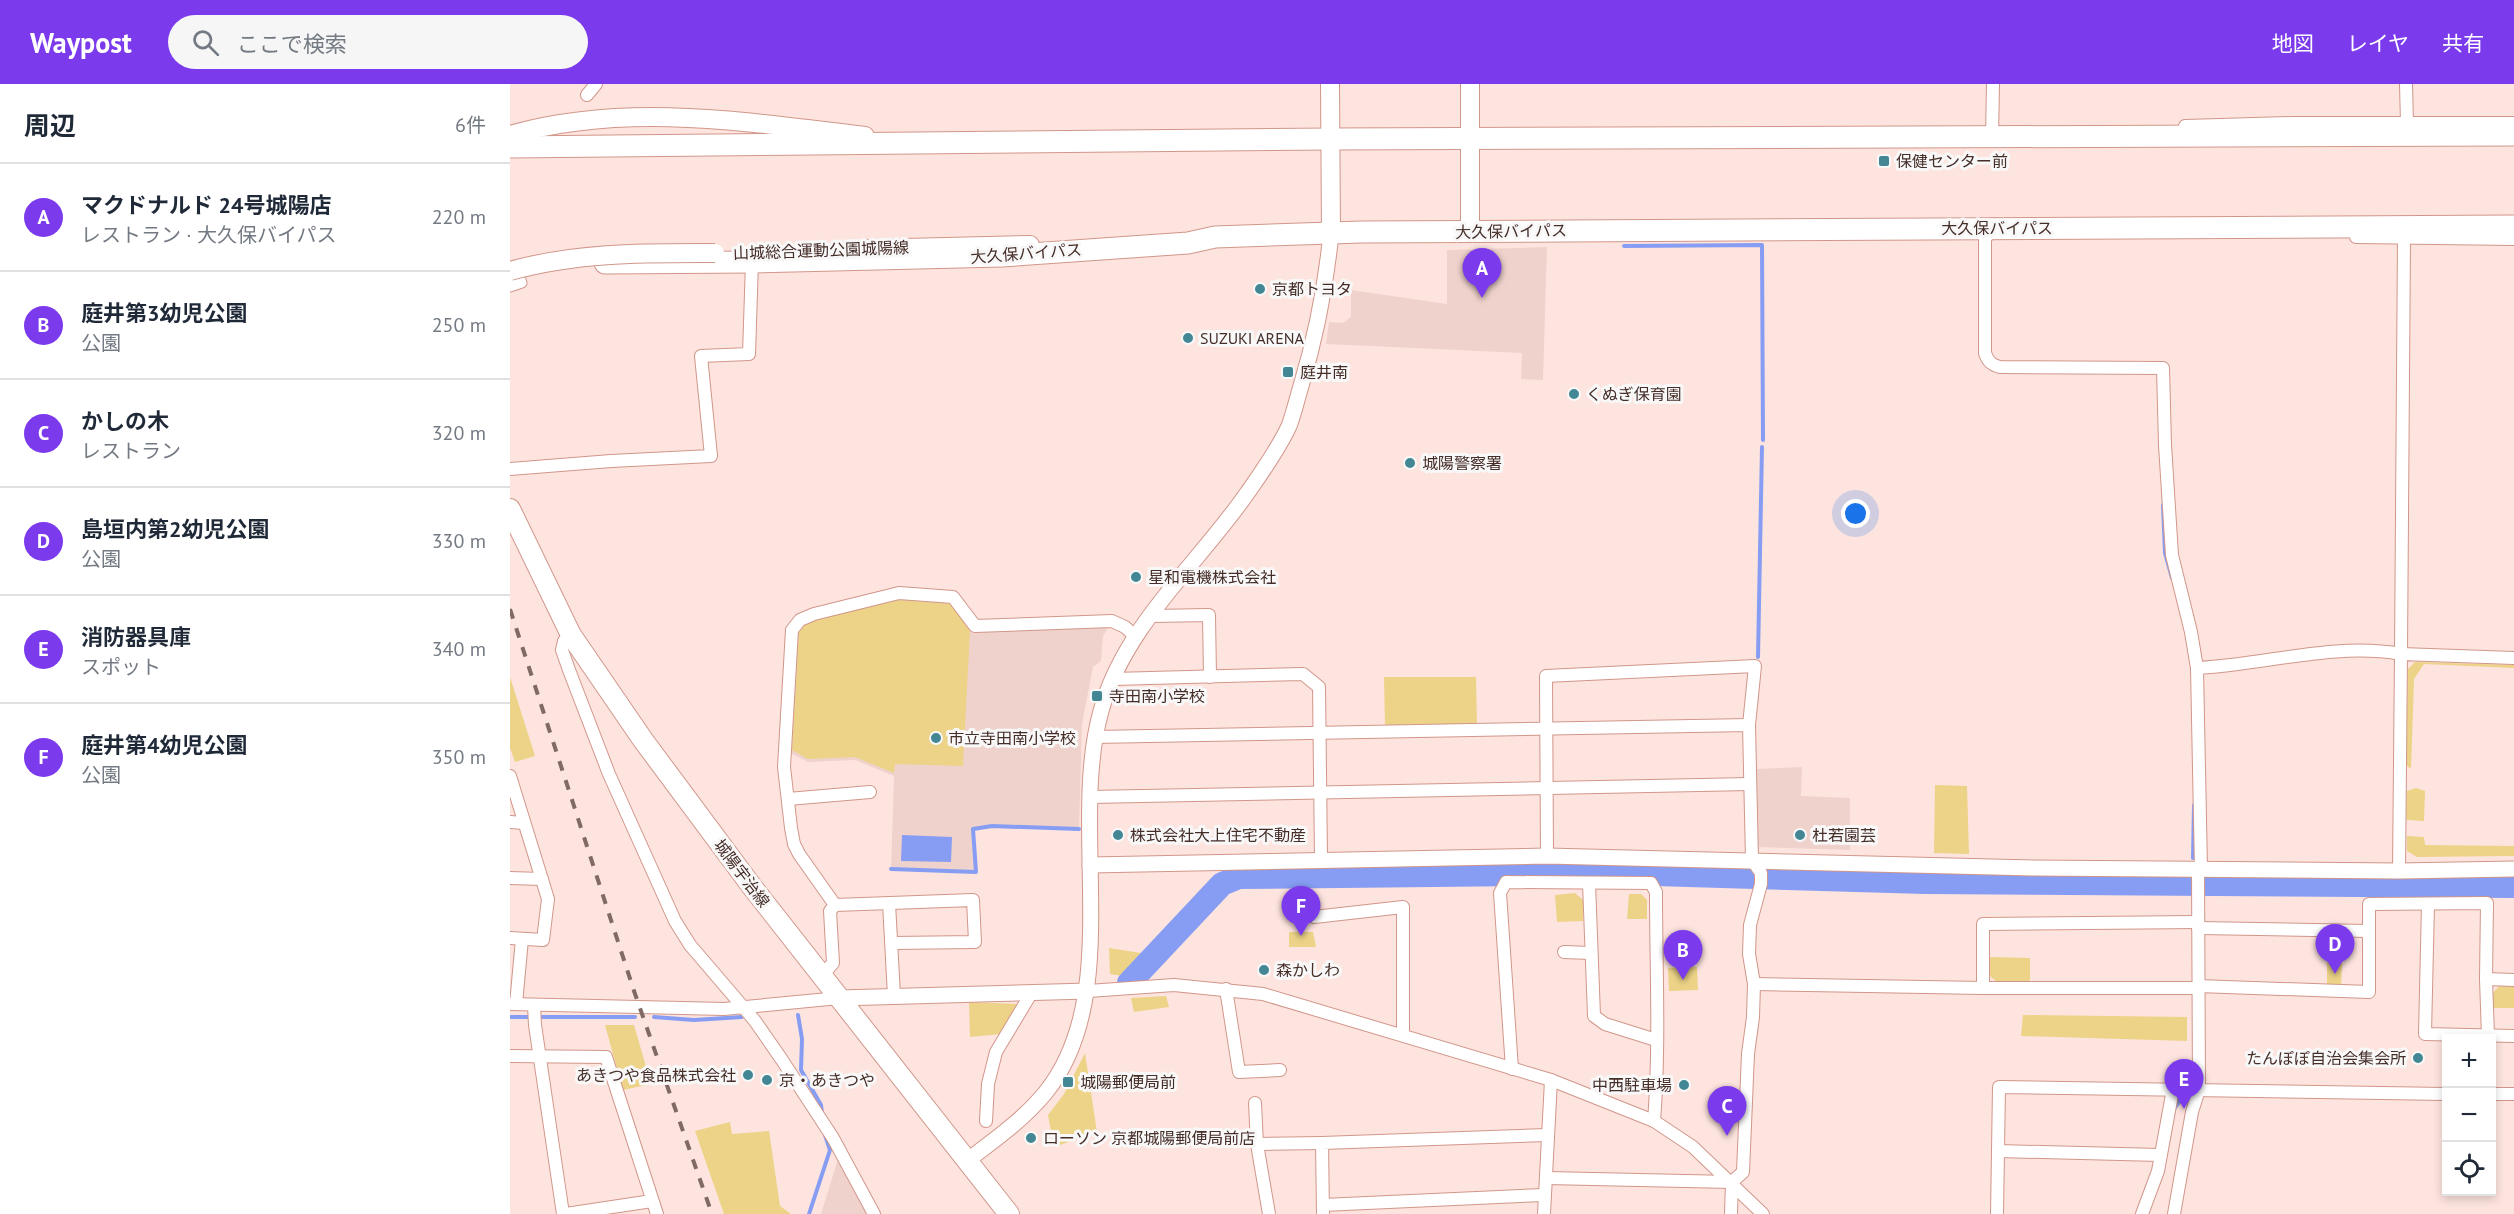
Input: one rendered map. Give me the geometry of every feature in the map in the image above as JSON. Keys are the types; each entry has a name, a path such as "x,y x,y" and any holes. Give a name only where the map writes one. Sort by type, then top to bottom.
{"highway":[{"path":"510,147 1331,139 2514,135"},
{"name":"大久保バイパス","path":"510,263 752,262 1002,256 1188,243 1215,237 1331,233 2514,226"},
{"path":"510,276 579,263"}],"main road":[{"path":"1330,84 1331,233"},
{"path":"1470,84 1470,231"},
{"path":"510,135 543,126 592,118 641,116 772,125 929,144"},
{"name":"山城総合運動公園城陽線","path":"510,276 580,257 630,253 715,253 997,245 1134,245"},
{"name":"城陽宇治線","path":"510,509 571,635 676,786 1009,1214"}],"street":[{"path":"587,95 596,84"},
{"path":"1993,84 1992,138 2235,124 2514,123"},
{"path":"2406,84 2406,123"},
{"path":"2221,227 2252,235 2514,239"},
{"path":"1992,228 1985,238 1985,353 1988,361 2000,367 2163,368 2164,445 2172,555 2192,632 2197,668 2199,1090 2192,1112 2174,1214"},
{"path":"968,1160 1024,1116 1047,1091 1070,1048 1088,991 1089,797 1094,737 1101,709 1113,678 1136,637 1248,493 1288,426 1314,344 1331,233"},
{"path":"2399,872 2404,238"},
{"path":"510,469 711,456 701,356 749,354 752,262"},
{"path":"510,276 520,277 522,283 510,286"},
{"path":"835,904 794,844 788,799 785,752 792,630 800,620 814,614 899,592 953,597 975,626 1112,621 1125,627 1136,637"},
{"path":"1152,616 1209,615 1210,677"},
{"path":"571,635 564,641 562,650 569,670 609,774 666,902 690,945 755,1021 818,1114 874,1214"},
{"path":"2197,668 2318,653 2386,652 2514,658"},
{"path":"1546,1178 1732,1182 1743,1172 1748,1054 1753,1017 1754,984 1749,954 1750,925 1761,879 1752,860 1749,726 1755,666 1546,676 1547,856"},
{"path":"1113,678 1303,674 1319,687 1321,859"},
{"path":"1094,737 1749,726"},
{"path":"510,776 548,899 543,940 516,938 513,1004 535,1015 640,1006 698,1009 839,998 1088,991 1174,986 1263,994 1551,1080 1654,1121 1694,1147 1763,1214"},
{"path":"1089,797 1750,784"},
{"path":"788,799 870,792"},
{"path":"510,822 524,822"},
{"path":"1090,865 1547,856 2199,872 2399,872 2514,869"},
{"path":"510,878 542,879"},
{"path":"1512,1069 1500,893 1506,882 1651,882 1656,892 1656,1040 1659,1064 1654,1121"},
{"path":"1589,883 1594,1016 1605,1024 1656,1040"},
{"path":"822,976 833,963 830,910 835,904 973,900 975,942 892,943"},
{"path":"889,903 894,996"},
{"path":"1754,984 1983,988 2198,987 2369,992 2369,904 2487,903 2488,1034"},
{"path":"2428,904 2425,1034 2442,1035"},
{"path":"1314,917 1403,907 1403,1034"},
{"path":"1983,988 1983,924 2198,925 2369,931"},
{"path":"1564,952 1591,953"},
{"path":"2486,979 2514,980"},
{"path":"1226,989 1239,1072 1280,1070"},
{"path":"986,1121 988,1084 996,1052 1032,992"},
{"path":"535,1015 539,1056 565,1214 652,1201"},
{"path":"2496,1036 2514,1036"},
{"path":"510,1056 606,1057 657,1214"},
{"path":"1544,1214 1551,1080"},
{"path":"1997,1214 1999,1087 2442,1094"},
{"path":"2142,1214 2158,1170 2173,1089"},
{"path":"2496,1094 2514,1094"},
{"path":"1255,1104 1257,1144 1269,1214"},
{"path":"1257,1144 1547,1135"},
{"path":"1322,1143 1323,1209 1544,1195"},
{"path":"1998,1151 2160,1155"},
{"path":"1731,1214 1732,1182"}],"shaded area":[{"path":"1547,247 1543,380 1521,379 1522,353 1326,344 1329,322 1343,323 1351,317 1351,290 1447,304 1447,250"},
{"name":"市立寺田南小学校","path":"898,598 951,601 973,630 1108,628 1103,636 1101,661 1093,667 1082,724 1079,829 992,826 973,829 976,872 891,869 894,776 855,760 808,762 790,753 796,632 802,621"},
{"path":"900,600 952,604 970,631 963,766 895,764 894,773 855,757 808,759 792,750 799,630 804,624 814,620"},
{"path":"2415,662 2514,665 2514,668 2424,664 2414,679 2411,769 2406,765 2408,669"},
{"path":"510,677 535,756 515,762 510,748"},
{"path":"1384,677 1476,677 1477,725 1385,727"},
{"path":"1802,767 1801,796 1850,798 1850,850 1757,847 1755,769"},
{"path":"1935,785 1967,786 1969,854 1934,853"},
{"path":"2416,788 2425,791 2424,821 2407,820 2406,816 2407,791"},
{"path":"2407,836 2424,837 2425,845 2514,846 2514,856 2417,857 2407,851"},
{"path":"1575,893 1583,900 1583,921 1557,922 1555,895"},
{"path":"1629,894 1641,894 1647,900 1647,919 1627,919"},
{"path":"1289,932 1313,932 1316,947 1289,947"},
{"path":"1109,948 1141,953 1122,976 1110,974"},
{"path":"1990,957 2030,958 2030,982 1997,982 1990,976"},
{"path":"2327,962 2342,963 2341,988 2327,987"},
{"path":"1697,967 1698,990 1669,991 1668,968"},
{"path":"2499,986 2514,986 2514,1008 2493,1008 2493,993"},
{"path":"1166,996 1169,1007 1134,1012 1131,998"},
{"path":"969,1002 1020,1004 1001,1034 970,1037"},
{"path":"2023,1015 2187,1017 2187,1041 2021,1036"},
{"path":"605,1025 634,1025 651,1084 623,1090"},
{"path":"1085,1053 1097,1132 1054,1147 1048,1115 1064,1094"},
{"path":"730,1122 732,1134 769,1131 780,1206 791,1214 724,1214 695,1131"},
{"path":"838,1159 868,1214 821,1214"}],"water":[{"path":"902,835 952,837 951,862 901,861"}],"waterway":[{"path":"1624,246 1762,245 1763,440"},
{"path":"1758,657 1762,447"},
{"path":"2163,505 2165,553 2172,578"},
{"path":"2193,858 2194,805"},
{"path":"891,869 976,872 973,829 992,826 1079,829"},
{"path":"1129,983 1222,884 1239,877 1622,873 1925,882 2514,886"},
{"path":"798,1015 802,1039 801,1070 821,1105 822,1113"},
{"path":"510,1017 635,1017"},
{"path":"654,1017 694,1020 742,1017"},
{"path":"2174,1109 2183,1096"},
{"path":"809,1214 830,1150 825,1135"}],"railway":[{"path":"510,609 634,991 712,1214"}],"place":[{"name":"保健センター前","path":"1884,161"},
{"name":"京都トヨタ","path":"1260,289"},
{"name":"マクドナルド 24号城陽店","path":"1482,298"},
{"name":"SUZUKI ARENA","path":"1188,338"},
{"name":"庭井南","path":"1288,372"},
{"name":"くぬぎ保育園","path":"1574,394"},
{"name":"城陽警察署","path":"1410,463"},
{"name":"星和電機株式会社","path":"1136,577"},
{"name":"寺田南小学校","path":"1097,696"},
{"name":"市立寺田南小学校","path":"936,738"},
{"name":"株式会社大上住宅不動産","path":"1118,835"},
{"name":"杜若園芸","path":"1800,835"},
{"name":"庭井第4幼児公園","path":"1301,936"},
{"name":"森かしわ","path":"1264,970"},
{"name":"島垣内第2幼児公園","path":"2335,974"},
{"name":"庭井第3幼児公園","path":"1683,980"},
{"name":"たんぽぽ自治会集会所","path":"2418,1058"},
{"name":"あきつや食品株式会社","path":"748,1075"},
{"name":"京・あきつや","path":"767,1080"},
{"name":"城陽郵便局前","path":"1068,1082"},
{"name":"中西駐車場","path":"1684,1085"},
{"name":"消防器具庫","path":"2184,1109"},
{"name":"かしの木","path":"1727,1136"},
{"name":"ローソン 京都城陽郵便局前店","path":"1031,1138"}]}
